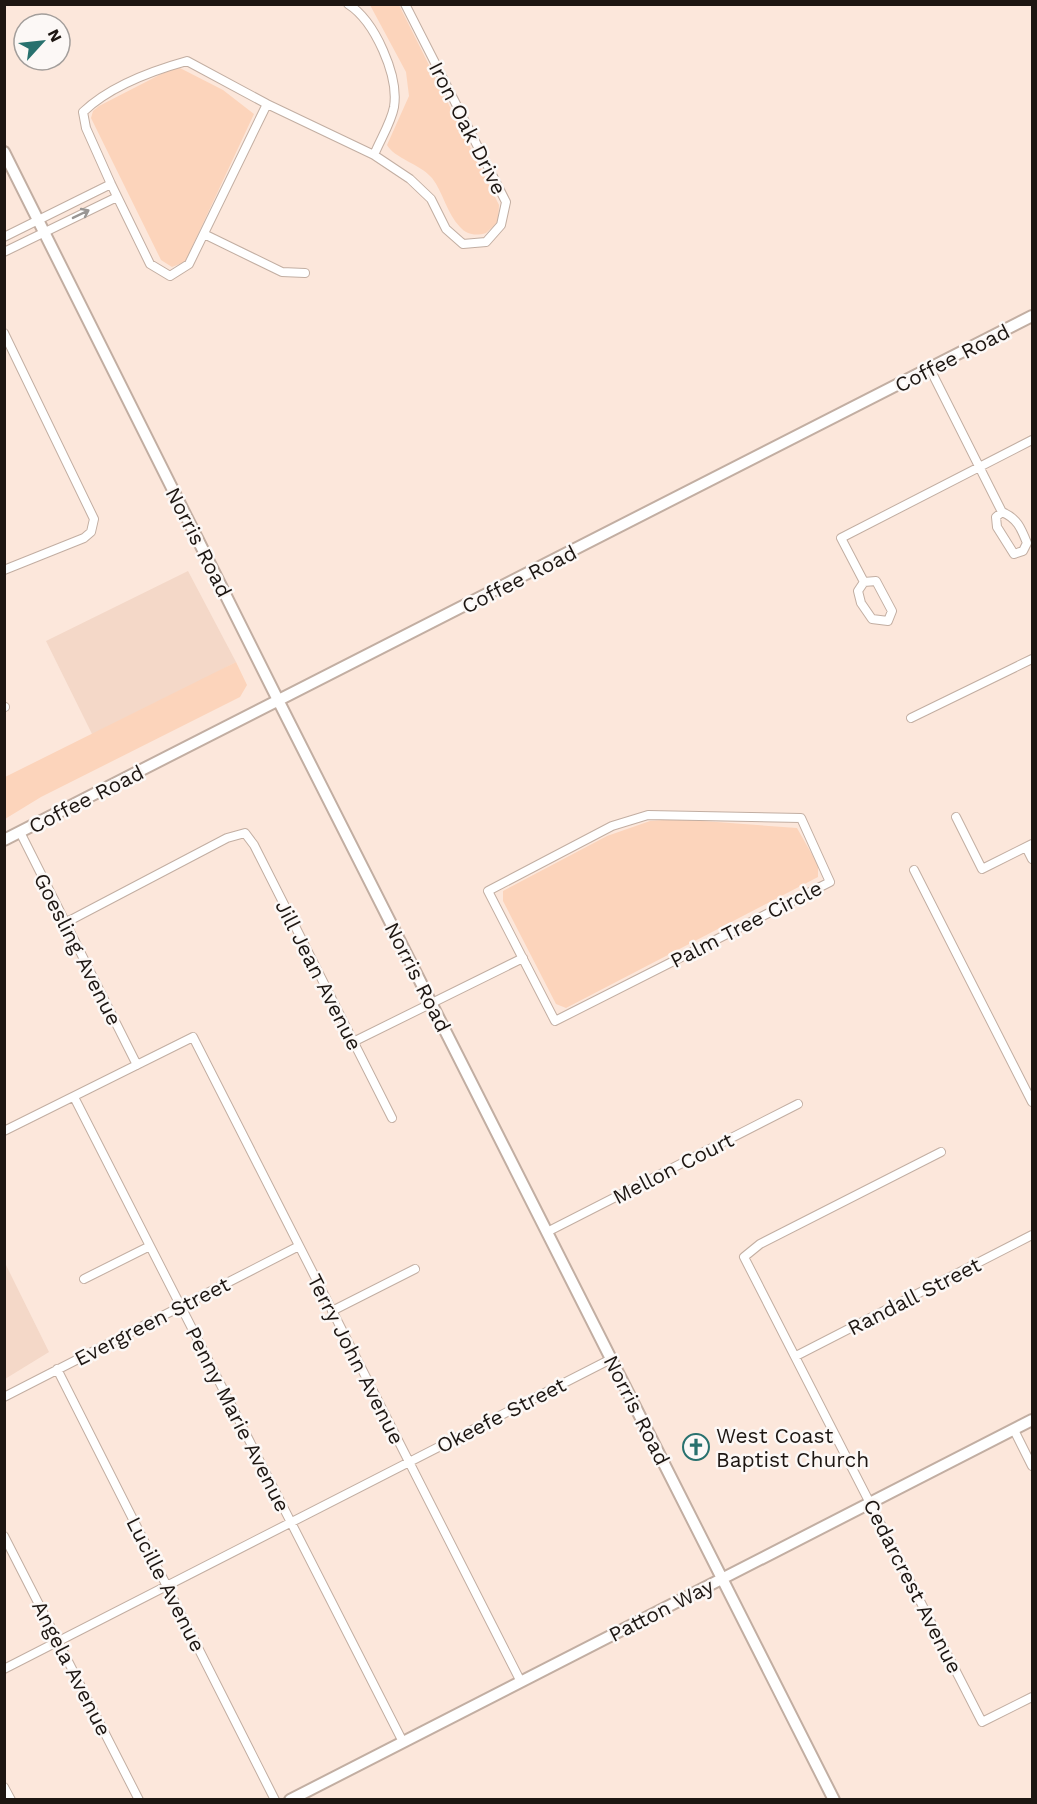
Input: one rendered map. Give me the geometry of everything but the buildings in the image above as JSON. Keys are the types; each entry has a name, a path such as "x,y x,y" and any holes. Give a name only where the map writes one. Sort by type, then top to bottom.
{"street":[{"name":"Iron Oak Drive","path":"348,4 365,18 393,75 394,108 374,155"},
{"name":"Iron Oak Drive","path":"267,104 189,264 170,276 150,264 86,128 83,112 98,98 161,68 187,61 267,104 374,155 410,179 431,199 446,229 463,244 486,242 501,225 506,202 405,4"},
{"name":"Norris Road","path":"4,152 834,1800"},
{"path":"4,237 111,184"},
{"path":"4,252 117,197"},
{"path":"204,234 282,272 305,273"},
{"name":"Coffee Road","path":"4,840 279,702 1032,316"},
{"path":"4,333 94,519 91,532 84,538 4,570"},
{"path":"930,369 1002,512 1015,517 1022,530 1028,543 1023,551 1014,554 1004,541 997,527 996,517 1002,512"},
{"path":"864,582 841,538 1032,440"},
{"path":"876,581 892,610 888,621 872,620 861,603 858,591 864,582 876,581"},
{"path":"910,718 1032,659"},
{"name":"Palm Tree Circle","path":"669,814 801,818 830,882 555,1021 523,958 488,891 631,819 669,814"},
{"path":"956,817 982,869 1029,845 1032,859"},
{"name":"Goesling Avenue","path":"20,832 137,1065"},
{"name":"Jill Jean Avenue","path":"65,923 227,838 245,833 254,845 392,1118"},
{"path":"914,870 1032,1102"},
{"path":"353,1042 523,958"},
{"name":"Terry John Avenue","path":"137,1065 193,1037 521,1682"},
{"path":"4,1131 137,1065"},
{"name":"Penny Marie Avenue","path":"74,1097 403,1742"},
{"name":"Mellon Court","path":"547,1232 798,1104"},
{"name":"Cedarcrest Avenue","path":"941,1152 759,1244 744,1257 982,1722 1032,1697"},
{"name":"Randall Street","path":"796,1356 1032,1235"},
{"path":"84,1279 150,1246"},
{"name":"Evergreen Street","path":"4,1396 299,1246"},
{"path":"332,1311 415,1269"},
{"name":"Okeefe Street","path":"58,1641 611,1359"},
{"name":"Lucille Avenue","path":"57,1369 275,1800"},
{"name":"Patton Way","path":"290,1800 1032,1420"},
{"path":"1014,1430 1032,1466"},
{"name":"Angela Avenue","path":"4,1536 139,1800"},
{"path":"4,1669 58,1641"},
{"path":"4,1787 11,1800"}],"shaded area":[{"path":"370,5 399,5 499,205 498,222 486,233 472,234 463,230 452,216 432,178 395,154 387,145 409,96 406,72"},
{"path":"180,68 223,90 254,114 185,262 172,267 161,260 91,118 93,111 99,106 171,69"},
{"path":"188,571 236,662 94,738 46,641"},
{"path":"236,662 247,685 240,697 41,797 5,819 5,777"},
{"path":"676,819 797,828 818,865 818,877 566,1008 556,1004 503,901 503,891 607,836 650,821"},
{"path":"4,1261 49,1352 5,1379 4,1379"}],"place":[{"name":"West Coast Baptist Church","path":"696,1447"}]}
